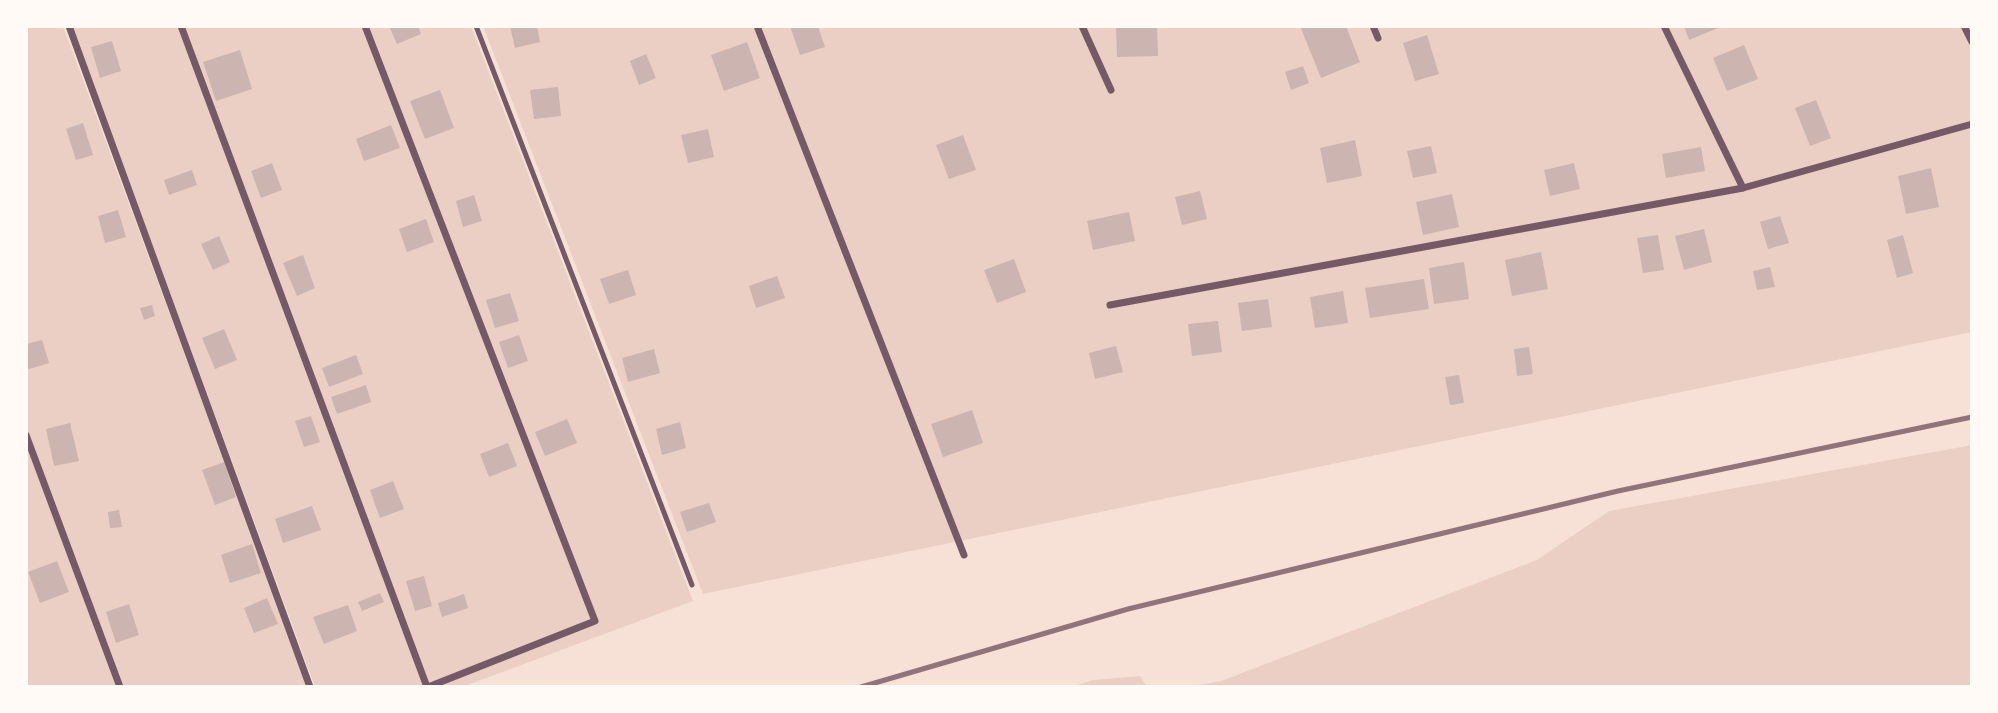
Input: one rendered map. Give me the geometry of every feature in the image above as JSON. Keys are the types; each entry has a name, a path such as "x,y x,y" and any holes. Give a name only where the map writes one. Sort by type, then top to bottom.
{"street":[{"path":"69,26 310,687"},
{"path":"180,26 427,687 595,621 365,26"},
{"path":"757,26 964,555"},
{"path":"1082,26 1111,90"},
{"path":"1373,26 1378,38"},
{"path":"1664,26 1743,188"},
{"path":"1964,26 1972,42"},
{"path":"1111,305 1743,188 1972,124"},
{"path":"26,435 120,687"}],"lane":[{"path":"476,26 692,585"}],"shaded area":[{"path":"26,26 63,26 308,687 26,687"},
{"path":"72,26 471,26 693,601 462,687 315,687"},
{"path":"483,26 1972,26 1972,332 703,594"},
{"path":"1972,445 1972,687 1187,687 1221,681 1537,560 1609,511"},
{"path":"1140,676 1147,687 1071,687 1093,680"}],"building":[{"path":"389,26 418,26 421,34 397,44"},
{"path":"510,26 537,26 540,42 515,48"},
{"path":"790,26 818,26 825,47 800,55"},
{"path":"1116,26 1157,26 1158,56 1117,57"},
{"path":"1300,26 1346,26 1360,62 1321,78"},
{"path":"1684,26 1723,26 1689,40"},
{"path":"1427,35 1439,74 1415,81 1403,43"},
{"path":"112,41 121,71 100,78 91,47"},
{"path":"747,42 760,78 724,91 711,55"},
{"path":"1744,45 1758,79 1727,91 1713,58"},
{"path":"240,50 252,89 216,101 203,62"},
{"path":"646,54 656,78 639,85 630,61"},
{"path":"1303,66 1309,83 1291,90 1285,72"},
{"path":"558,87 561,116 534,119 530,90"},
{"path":"440,90 454,128 425,139 410,101"},
{"path":"1816,100 1831,138 1810,146 1795,108"},
{"path":"83,123 93,155 76,160 66,129"},
{"path":"391,125 400,148 364,161 356,139"},
{"path":"708,129 714,157 688,163 681,135"},
{"path":"963,135 976,170 949,179 936,145"},
{"path":"1355,140 1362,176 1327,183 1320,148"},
{"path":"1431,146 1437,173 1413,178 1407,151"},
{"path":"1701,147 1705,171 1666,178 1662,154"},
{"path":"272,163 282,190 261,198 251,171"},
{"path":"1574,163 1580,189 1550,196 1544,170"},
{"path":"1931,168 1939,207 1906,214 1898,176"},
{"path":"192,170 197,185 169,195 164,180"},
{"path":"1200,191 1207,219 1182,225 1175,197"},
{"path":"1452,194 1459,227 1423,235 1416,202"},
{"path":"474,195 482,221 463,227 456,201"},
{"path":"118,210 126,237 105,243 98,216"},
{"path":"1129,212 1135,241 1093,250 1087,221"},
{"path":"1780,216 1789,243 1768,249 1760,222"},
{"path":"426,219 434,242 407,252 399,229"},
{"path":"1704,229 1712,262 1684,270 1675,236"},
{"path":"1658,235 1664,270 1643,273 1637,238"},
{"path":"1903,235 1913,273 1897,278 1887,240"},
{"path":"219,236 230,262 213,270 201,244"},
{"path":"1541,252 1548,289 1512,296 1505,260"},
{"path":"303,255 315,288 297,296 283,263"},
{"path":"1014,259 1026,292 997,303 984,270"},
{"path":"1464,262 1469,299 1434,304 1429,268"},
{"path":"1770,267 1775,287 1757,290 1753,271"},
{"path":"628,270 636,295 609,304 600,279"},
{"path":"777,276 785,298 756,308 749,286"},
{"path":"1424,279 1429,309 1370,318 1365,288"},
{"path":"1343,291 1348,323 1315,328 1310,297"},
{"path":"510,293 519,321 495,328 486,300"},
{"path":"1268,299 1272,327 1242,331 1238,303"},
{"path":"152,305 155,316 144,320 140,308"},
{"path":"1218,321 1222,352 1192,356 1188,324"},
{"path":"224,329 237,360 215,369 202,338"},
{"path":"519,335 528,361 508,368 499,342"},
{"path":"42,340 49,363 26,370 26,344"},
{"path":"1116,346 1123,372 1095,379 1089,353"},
{"path":"1529,347 1533,374 1517,376 1514,349"},
{"path":"654,349 660,373 628,382 622,358"},
{"path":"356,355 363,374 329,387 322,368"},
{"path":"1459,375 1464,403 1450,405 1445,377"},
{"path":"366,385 371,402 337,414 331,397"},
{"path":"972,410 983,443 943,457 931,424"},
{"path":"311,416 320,442 304,447 295,421"},
{"path":"567,419 577,443 545,456 535,432"},
{"path":"680,422 686,448 662,455 656,429"},
{"path":"70,423 79,461 54,466 46,429"},
{"path":"508,443 517,466 489,477 480,454"},
{"path":"224,462 236,497 215,505 202,470"},
{"path":"393,481 404,509 380,518 370,490"},
{"path":"709,503 716,522 687,532 680,512"},
{"path":"312,506 321,530 283,543 275,519"},
{"path":"119,510 122,527 110,528 108,512"},
{"path":"252,544 261,573 230,583 221,555"},
{"path":"57,561 69,592 40,603 28,572"},
{"path":"424,576 432,606 415,611 406,581"},
{"path":"380,593 384,602 362,611 358,602"},
{"path":"464,594 468,608 442,617 438,603"},
{"path":"267,598 278,624 254,633 244,608"},
{"path":"129,604 139,635 116,643 106,612"},
{"path":"348,605 357,631 324,644 313,617"}],"railway":[{"path":"861,687 1128,609 1618,491 1972,417"}]}
